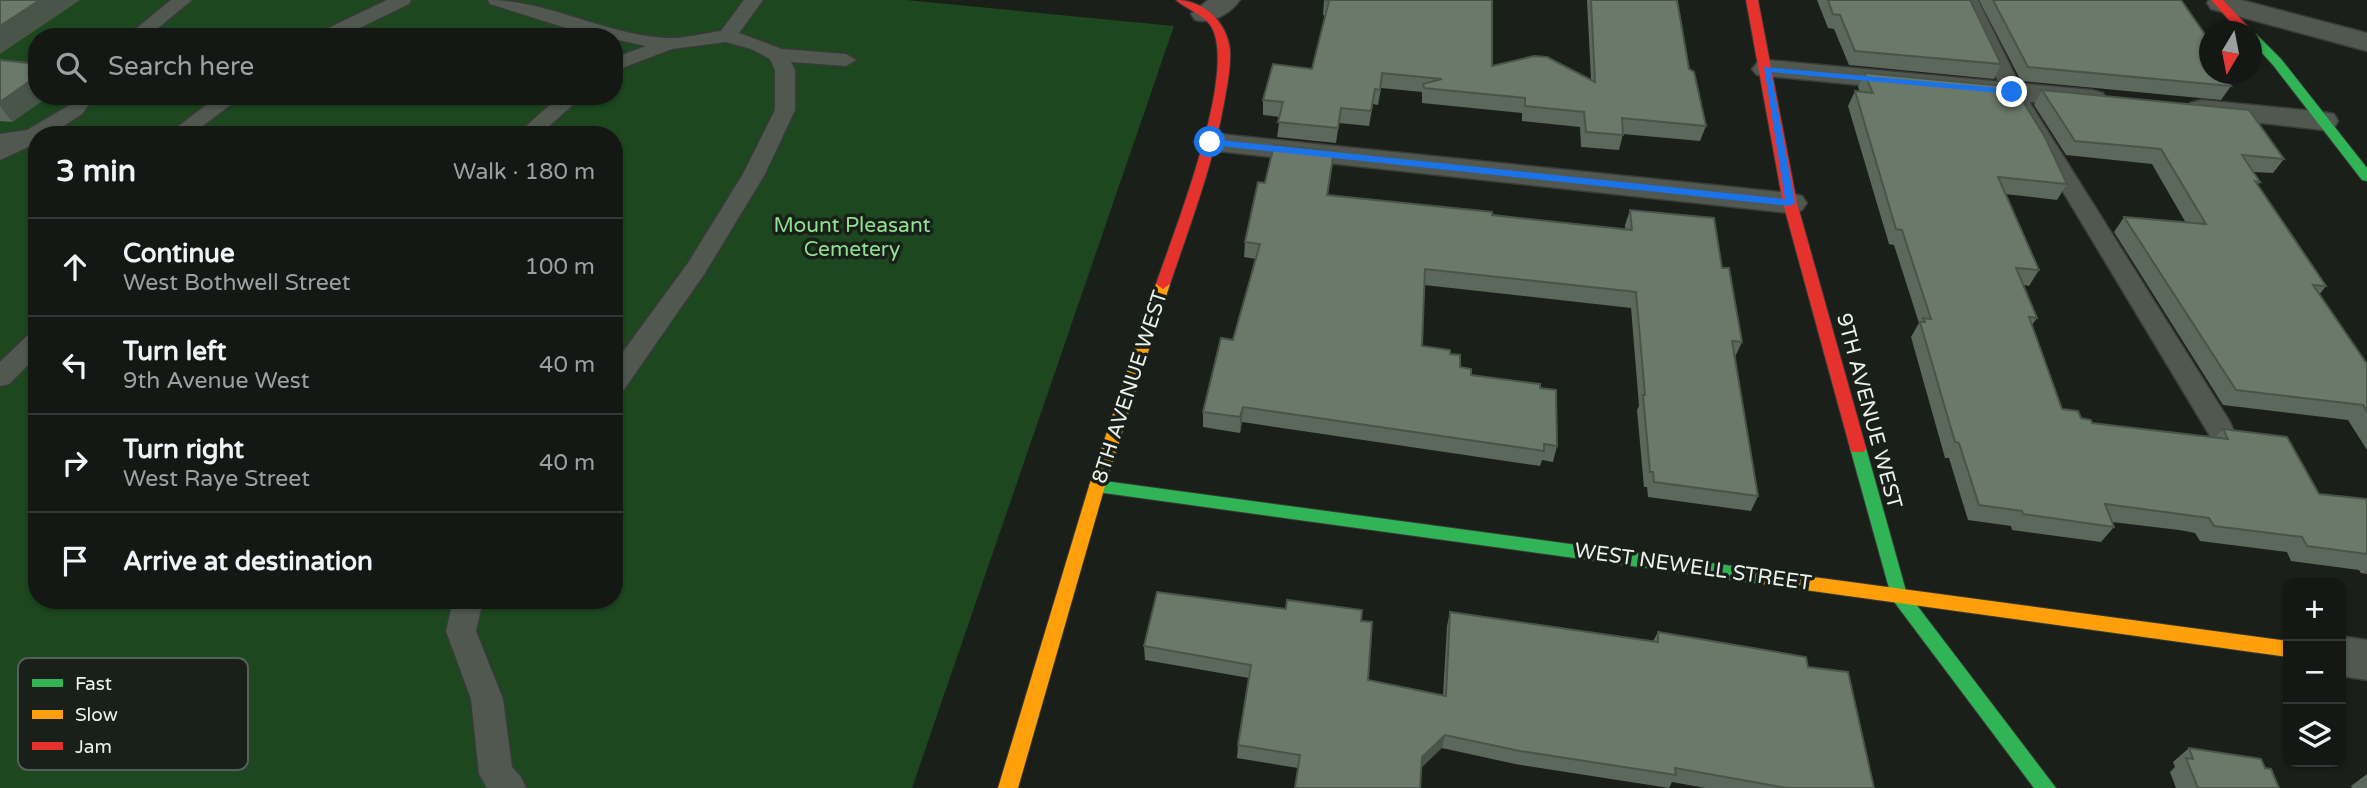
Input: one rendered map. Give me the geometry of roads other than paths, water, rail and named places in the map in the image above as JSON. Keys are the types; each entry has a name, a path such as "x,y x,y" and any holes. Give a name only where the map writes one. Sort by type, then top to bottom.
{"street":[{"name":"9TH AVENUE WEST","path":"1752,0 1790,203 1898,594 2046,788"},
{"path":"2219,2 2237,21"},
{"path":"2219,2 2367,42"},
{"name":"8TH AVENUE WEST","path":"1008,788 1097,486 1210,142 1226,53 1220,31 1205,5"},
{"path":"2262,46 2367,177"},
{"path":"1767,69 2122,102"},
{"path":"2176,107 2323,121"},
{"path":"1210,142 1790,203"},
{"name":"WEST NEWELL STREET","path":"1097,486 2283,648"},
{"path":"2346,657 2367,660"}],"lane":[{"path":"147,28 183,0"},
{"path":"344,28 402,0"},
{"path":"497,0 577,28"},
{"path":"727,36 754,0"},
{"path":"1969,0 2012,92 2220,429"},
{"path":"623,62 668,44 727,36 758,45 778,55 846,60"},
{"path":"623,37 668,44"},
{"path":"623,371 697,268 754,174 785,110 785,70 778,55"},
{"path":"53,126 79,105"},
{"path":"190,126 219,105"},
{"path":"537,126 562,105"},
{"path":"0,140 28,137"},
{"path":"0,154 28,141"},
{"path":"0,377 28,350"},
{"path":"466,609 461,631 486,699 496,774 509,788"}],"park label":[{"name":"Mount Pleasant Cemetery","path":"852,237"}]}
